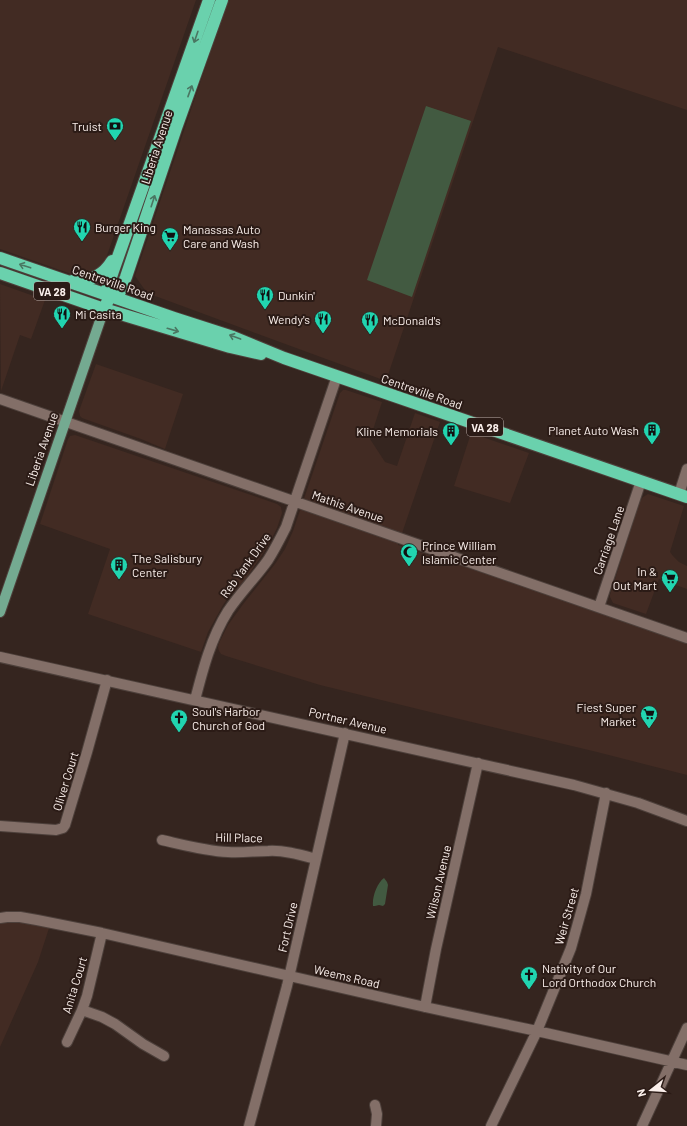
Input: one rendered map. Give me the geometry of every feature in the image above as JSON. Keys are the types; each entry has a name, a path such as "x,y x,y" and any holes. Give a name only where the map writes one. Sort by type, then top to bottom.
{"highway":[{"name":"Liberia Avenue","path":"104,309 110,296 107,288 209,0"},
{"name":"Liberia Avenue","path":"110,296 119,294 126,277 176,128 222,0"},
{"path":"67,281 86,280 101,274 107,270 120,250"},
{"name":"Centreville Road","path":"0,258 147,309 233,336 284,358 683,496"},
{"name":"Centreville Road","path":"0,273 104,309 230,347 284,358"},
{"path":"126,277 127,288 131,295 147,309"}],"main road":[{"name":"Liberia Avenue","path":"0,612 104,309"}],"street":[{"name":"Reb Yank Drive","path":"195,700 206,658 217,632 234,603 263,567 276,547 286,527 337,376"},
{"name":"Mathis Avenue","path":"0,399 687,638"},
{"path":"683,496 687,469"},
{"name":"Carriage Lane","path":"599,607 641,481"},
{"name":"Portner Avenue","path":"0,657 574,785 606,793 687,821"},
{"name":"Oliver Court","path":"0,826 56,830 63,828 87,752 107,680"},
{"name":"Fort Drive","path":"249,1126 290,976 345,733"},
{"name":"Wilson Avenue","path":"425,1007 436,949 478,763"},
{"name":"Weir Street","path":"491,1126 537,1031 565,965 580,921 606,793"},
{"name":"Hill Place","path":"162,840 226,852 285,852 316,859"},
{"name":"Weems Road","path":"0,918 20,917 37,920 687,1065"},
{"name":"Anita Court","path":"67,1042 82,1010 94,970 102,934"},
{"path":"82,1010 102,1017 115,1024 143,1044 164,1056"},
{"path":"642,1126 687,1028"},
{"path":"375,1106 377,1114 376,1126"}],"shaded area":[{"path":"0,0 196,0 104,264 92,273 77,276 0,249"},
{"path":"228,0 687,0 687,110 498,47 386,381 147,293 135,276"},
{"path":"0,284 45,300 31,339 20,335 1,391"},
{"path":"96,364 183,394 165,449 80,416 79,411"},
{"path":"343,390 382,402 370,439 385,462 397,466 415,413 440,422 398,545 687,642 687,775 320,685 221,654 218,647 228,625 285,549 293,531 340,393"},
{"path":"471,433 529,453 510,503 454,486"},
{"path":"75,435 277,504 281,507 282,513 277,528 268,546 241,586 229,596 223,605 208,632 201,652 88,614 110,549 40,524 68,439 70,436"},
{"path":"648,494 684,506 670,552 679,562 687,566 687,589 659,579 646,614 613,603 610,595 640,501"},
{"path":"0,918 51,922 38,962 0,1047"}],"green space":[{"path":"426,106 471,121 412,297 367,280"},
{"path":"384,878 388,885 385,904 383,906 373,906 373,899 376,890 381,880"}],"place":[{"name":"Truist","path":"115,141"},
{"name":"Burger King","path":"82,242"},
{"name":"Manassas Auto Care and Wash","path":"170,251"},
{"name":"Dunkin'","path":"265,310"},
{"name":"Mi Casita","path":"62,329"},
{"name":"Wendy's","path":"323,334"},
{"name":"McDonald's","path":"370,335"},
{"name":"Planet Auto Wash","path":"652,445"},
{"name":"Kline Memorials","path":"451,446"},
{"name":"Prince William Islamic Center","path":"409,567"},
{"name":"The Salisbury Center","path":"119,580"},
{"name":"In & Out Mart","path":"670,593"},
{"name":"Fiest Super Market","path":"649,729"},
{"name":"Soul's Harbor Church of God","path":"179,733"},
{"name":"Nativity of Our Lord Orthodox Church","path":"529,990"}]}
